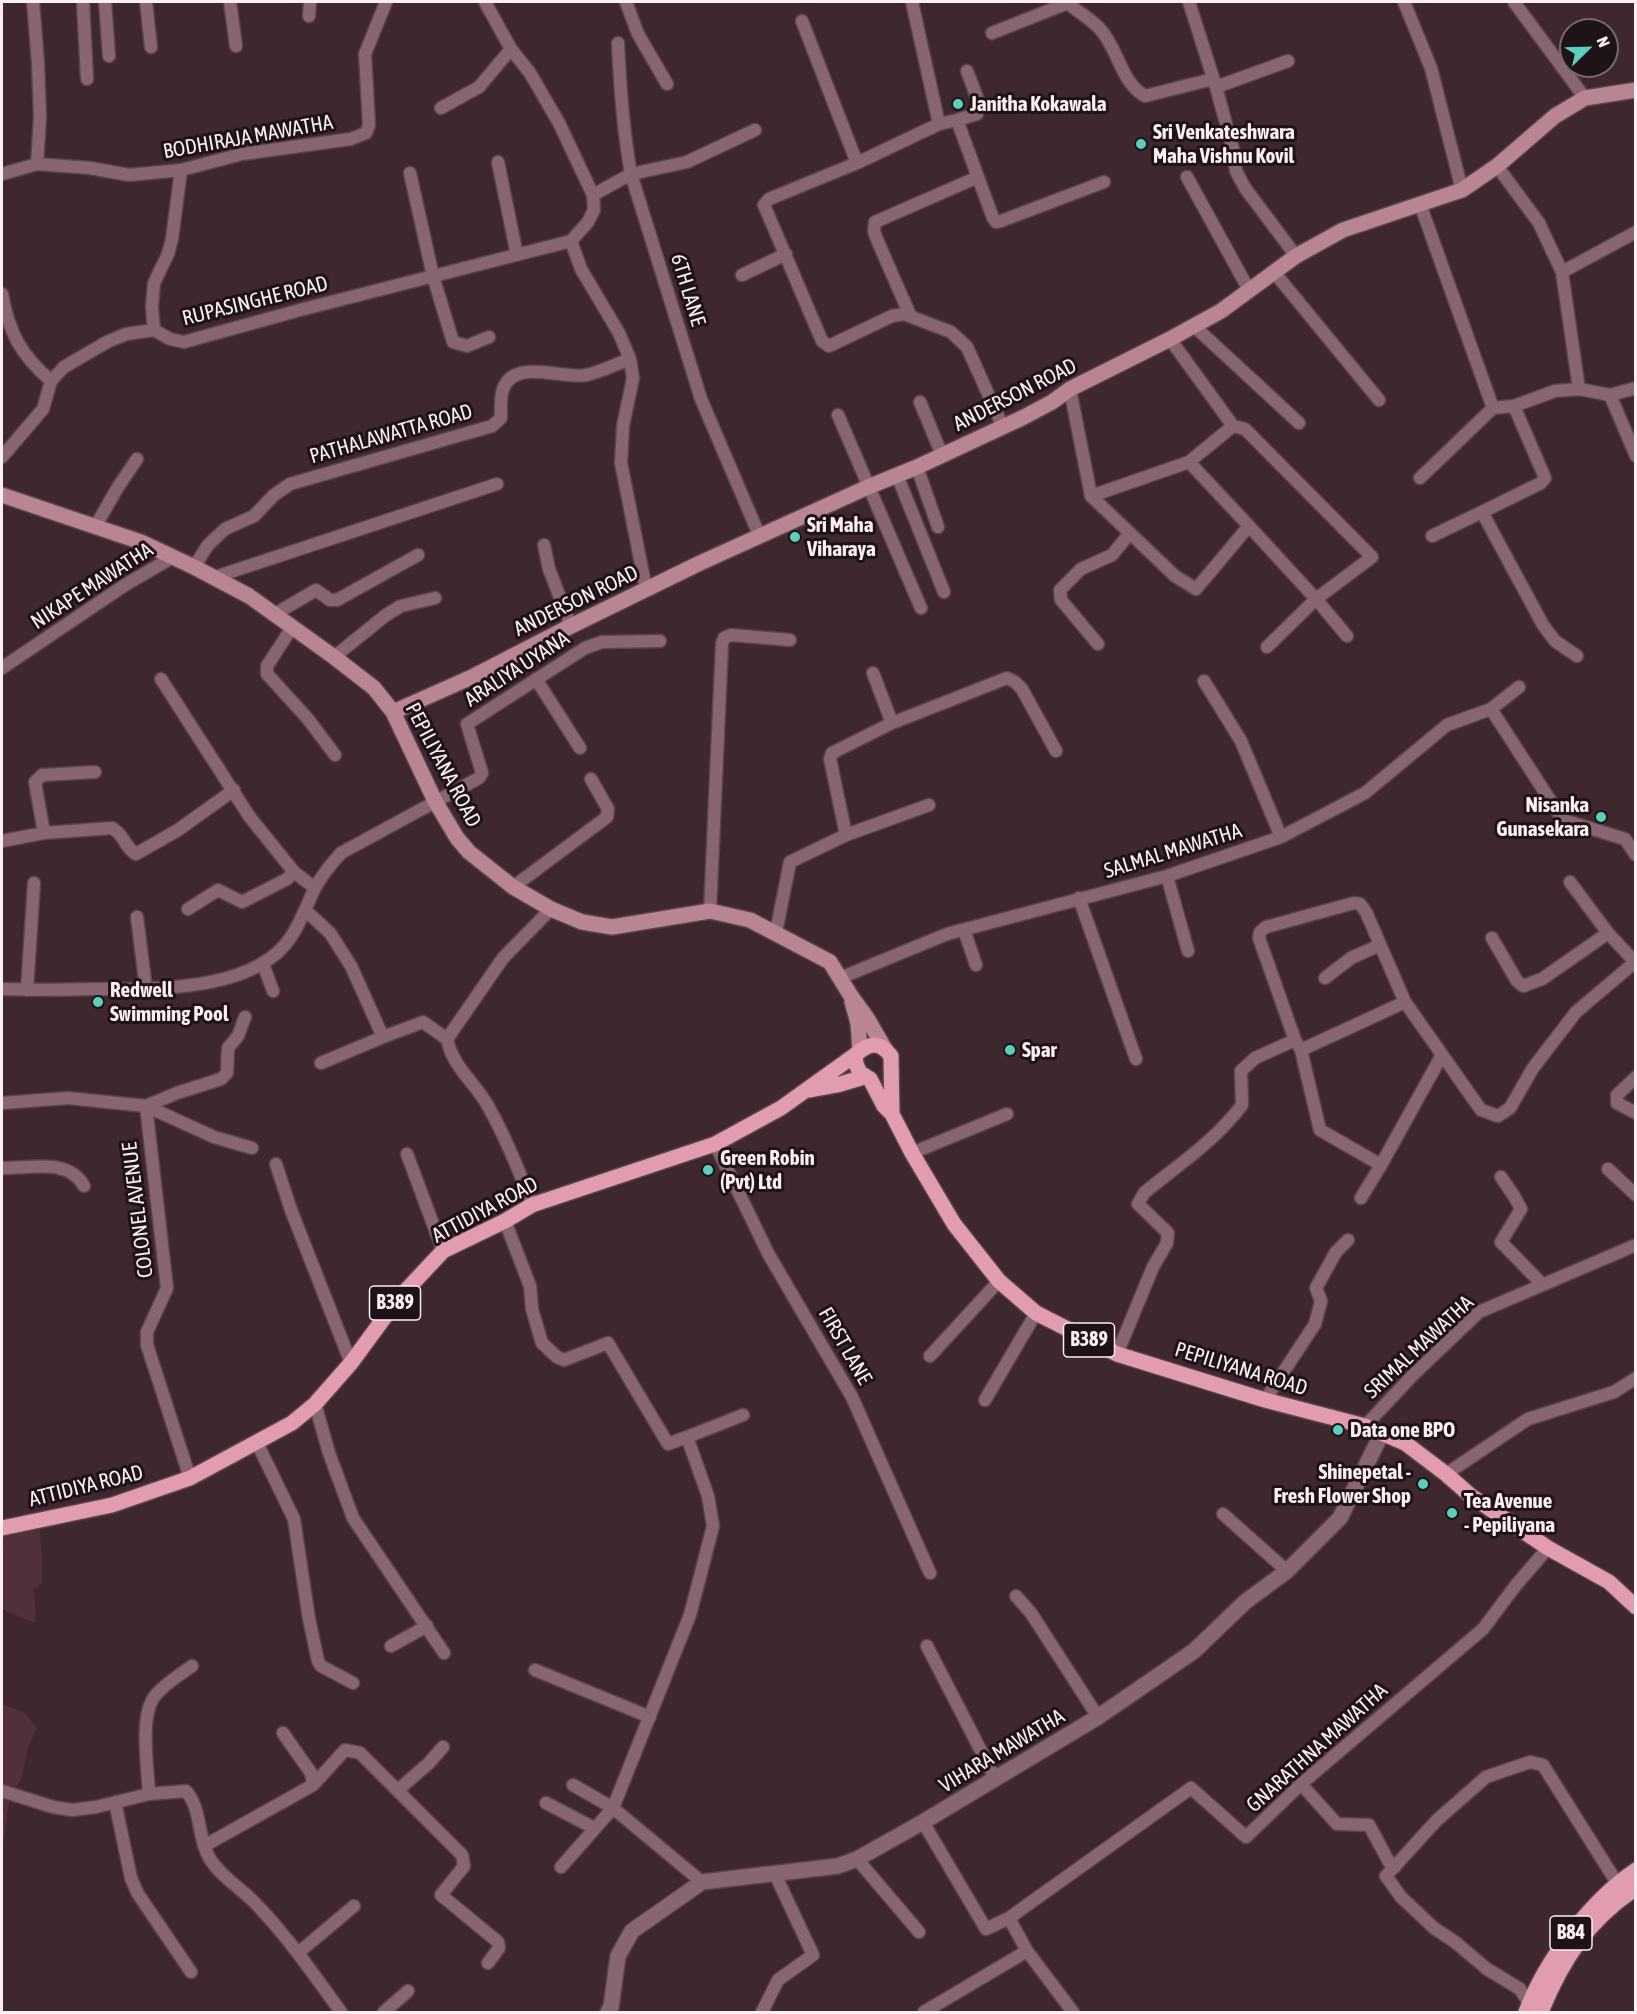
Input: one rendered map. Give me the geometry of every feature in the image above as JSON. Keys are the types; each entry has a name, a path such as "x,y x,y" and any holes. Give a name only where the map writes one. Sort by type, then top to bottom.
{"main road":[{"name":"ANDERSON ROAD","path":"393,712 474,676 646,589 1003,427 1221,311 1296,256 1343,230 1462,190 1497,166 1555,116 1585,98 1635,90"},
{"name":"PEPILIYANA ROAD","path":"2,495 141,543 215,577 249,596 334,657 374,688 393,712 435,801 457,838 513,887 551,909 582,922 612,927 710,912 750,920 830,962 851,996"},
{"path":"851,996 891,1056 889,1072 877,1080 867,1078 860,1073 856,1064 858,1023 851,996"},
{"path":"857,1053 865,1047 879,1045 885,1049"},
{"name":"B389","path":"807,1090 857,1053"},
{"name":"B389","path":"891,1065 892,1114"},
{"name":"B389","path":"807,1090 867,1078 884,1106 892,1114"},
{"name":"ATTIDIYA ROAD","path":"2,1528 112,1505 190,1478 257,1443 292,1423 315,1404 351,1363 398,1299 443,1251 505,1221 531,1205 714,1144 782,1108 807,1090"},
{"name":"PEPILIYANA ROAD","path":"892,1114 954,1224 999,1281 1036,1313 1117,1354 1265,1400 1365,1426 1405,1443 1446,1473 1472,1496 1548,1548 1608,1582 1635,1607"},
{"name":"B84","path":"1532,2009 1567,1939 1586,1914 1617,1883 1635,1870"},
{"name":"B84","path":"1532,2009 1553,1983 1588,1928 1605,1911 1635,1888"}],"street":[{"path":"33,2 40,117 37,164"},
{"path":"83,2 87,79"},
{"path":"105,2 109,56"},
{"path":"146,2 151,47"},
{"path":"230,2 236,46"},
{"path":"309,16 310,2"},
{"name":"BODHIRAJA MAWATHA","path":"2,174 37,164 90,168 129,175 181,170 242,154 351,139 366,133 369,125 364,54 386,2"},
{"path":"485,2 511,49 530,73 559,123 593,195 594,210 588,222 571,241 581,269 619,333 630,358 633,378 623,426 621,463 646,589"},
{"path":"626,2 638,34 667,84"},
{"path":"912,2 939,124"},
{"path":"992,33 1067,2 1102,30 1124,71 1138,92 1145,96 1214,83 1288,62"},
{"path":"1189,2 1233,149 1236,171 1296,256"},
{"path":"1404,2 1431,68 1462,190"},
{"path":"1514,2 1585,98"},
{"path":"802,21 856,163"},
{"name":"6TH LANE","path":"618,44 620,97 631,174 701,399 760,537"},
{"path":"441,108 479,87 511,49"},
{"path":"967,71 979,103 977,114 939,124 856,163 769,199 764,205 822,341 826,345 830,346 892,316 904,314 951,332 967,347 1003,427"},
{"path":"957,120 996,222 1104,182"},
{"path":"593,195 631,174 687,162 755,130"},
{"path":"498,162 517,255"},
{"path":"1497,166 1539,223 1562,272 1580,389"},
{"path":"153,330 154,283 168,254 172,239 181,170"},
{"path":"410,174 433,276 453,342 467,346 489,337"},
{"path":"910,315 878,242 874,231 875,222 978,177"},
{"path":"1187,177 1249,290"},
{"path":"1420,204 1493,408"},
{"path":"1562,272 1635,232"},
{"name":"RUPASINGHE ROAD","path":"51,381 64,367 107,342 126,334 153,330 170,339 184,342 571,241"},
{"path":"742,275 786,254"},
{"path":"1274,272 1379,400"},
{"path":"2,294 8,326 38,370 51,381 43,409 2,457"},
{"path":"1194,326 1299,423"},
{"path":"1170,339 1239,428 1372,557 1316,599 1267,647"},
{"name":"PATHALAWATTA ROAD","path":"194,567 208,545 225,529 254,516 274,495 290,484 492,426 501,418 503,389 512,378 527,372 584,376 630,358"},
{"path":"1420,478 1493,408 1514,406 1555,391 1580,389 1610,395 1635,388"},
{"path":"1071,389 1091,496 1175,576 1196,589 1249,526"},
{"path":"1610,395 1635,456"},
{"path":"920,402 942,455"},
{"path":"1432,536 1541,483 1545,478 1514,406"},
{"path":"838,415 921,608"},
{"path":"1091,496 1190,462 1239,428"},
{"path":"95,527 137,459"},
{"path":"1190,462 1347,636"},
{"path":"917,467 938,527"},
{"path":"897,475 944,592"},
{"path":"215,577 497,484"},
{"path":"1482,512 1543,625 1556,641 1577,656"},
{"path":"1098,644 1061,600 1060,590 1081,569 1112,555 1130,533"},
{"path":"544,545 549,569 571,626"},
{"path":"275,614 316,590 330,600 337,600 418,555"},
{"name":"NIKAPE MAWATHA","path":"2,668 125,585 173,557"},
{"path":"334,657 386,615 401,606 435,598"},
{"path":"293,626 267,666 267,674 308,719 335,755"},
{"path":"710,912 722,644 724,638 731,635 790,640"},
{"name":"ARALIYA UYANA","path":"435,801 479,778 483,772 467,724 585,648 602,642 660,641"},
{"path":"873,673 892,723"},
{"path":"846,835 830,759 832,753 892,723 1007,678 1022,689 1056,751"},
{"path":"161,679 249,816 294,872 315,888"},
{"path":"536,679 580,748"},
{"path":"1204,681 1241,741 1281,837"},
{"path":"1519,687 1491,710 1563,820 1625,840 1635,855"},
{"name":"SALMAL MAWATHA","path":"840,978 947,934 1167,876 1281,837 1365,793 1447,725 1491,710"},
{"path":"44,833 35,782 37,778 42,775 95,772"},
{"path":"513,887 607,817 608,810 591,779"},
{"path":"2,841 44,833 112,828 120,833 129,850 136,854 178,830 234,790"},
{"path":"2,989 178,987 225,978 263,964 283,948 291,938 315,888 329,866 341,854 435,801"},
{"path":"776,932 790,862 846,835 929,805"},
{"path":"188,909 218,890 242,902 287,879 294,872"},
{"path":"1167,876 1188,951"},
{"path":"1381,1165 1320,1130 1298,1045 1259,938 1260,932 1266,927 1354,903 1360,904 1366,912 1405,1002 1481,1110 1498,1116 1510,1108 1533,1068 1576,1012 1635,962 1608,933 1570,882"},
{"path":"27,990 34,883"},
{"path":"1079,898 1136,1059"},
{"path":"447,1039 503,958 551,909"},
{"path":"305,910 330,933 346,958 383,1037"},
{"path":"137,917 146,989"},
{"path":"964,930 976,965"},
{"path":"1492,938 1517,981 1523,986 1542,979 1608,933"},
{"path":"1325,978 1351,958 1380,945"},
{"path":"263,964 273,991"},
{"path":"1117,1354 1154,1267 1167,1243 1168,1233 1138,1204 1144,1193 1218,1134 1242,1105 1240,1071 1255,1058 1298,1045 1405,1002"},
{"path":"146,1106 221,1078 227,1073 228,1048 238,1036 245,1017"},
{"path":"321,1063 423,1022 447,1039 450,1055 487,1103 515,1158 531,1205"},
{"path":"1361,1198 1442,1055"},
{"path":"1635,1077 1617,1095 1617,1102 1635,1113"},
{"path":"2,1103 68,1098 146,1106 214,1137 252,1148"},
{"name":"COLONEL AVENUE","path":"146,1106 167,1288 147,1332 147,1345 190,1478"},
{"path":"912,1153 1007,1114"},
{"name":"FIRST LANE","path":"714,1144 769,1255 852,1397 930,1573"},
{"path":"406,1154 443,1251"},
{"path":"276,1164 291,1209 351,1363"},
{"path":"2,1168 52,1167 73,1173 81,1179 84,1186"},
{"path":"1608,1169 1635,1195"},
{"path":"1501,1177 1521,1209 1502,1242 1542,1284"},
{"path":"505,1221 530,1286 532,1309 542,1343 557,1357 564,1360 608,1343 668,1444 743,1415"},
{"path":"1265,1400 1315,1324 1321,1301 1316,1288 1336,1252 1347,1240"},
{"name":"SRIMAL MAWATHA","path":"1365,1426 1413,1375 1479,1312 1635,1245"},
{"path":"930,1356 999,1281"},
{"path":"985,1400 1036,1313"},
{"path":"1446,1473 1528,1419 1614,1392 1635,1378"},
{"path":"315,1404 329,1453 353,1518 444,1653"},
{"name":"VIHARA MAWATHA","path":"608,2013 611,2007 618,1956 632,1931 702,1882 838,1866 857,1859 1098,1717 1194,1651 1245,1602 1287,1571 1340,1518 1382,1433"},
{"path":"561,1867 613,1808 690,1615 713,1526 708,1496 687,1437"},
{"path":"257,1443 294,1519 309,1619 318,1661 321,1666 352,1683"},
{"path":"1224,1514 1287,1571"},
{"name":"GNARATHNA MAWATHA","path":"923,1822 986,1929 1009,1918 1191,1788 1246,1837 1301,1784 1483,1629 1548,1548"},
{"path":"1017,1596 1031,1613 1098,1717"},
{"path":"391,1646 427,1626"},
{"path":"927,1646 995,1778"},
{"path":"149,1794 145,1730 150,1705 154,1696 192,1666"},
{"path":"535,1670 650,1717"},
{"path":"283,1733 311,1773 313,1785"},
{"path":"398,1790 429,1763 443,1747"},
{"path":"204,1846 313,1785 345,1750 360,1753 462,1855 464,1866 441,1895 498,1942 499,1948 488,1964"},
{"path":"1532,2009 1520,1989 1487,1969 1455,1942 1434,1929 1401,1897 1386,1876 1437,1820 1486,1777 1530,1762 1543,1765 1617,1883"},
{"path":"1301,1784 1337,1824 1369,1825 1389,1862 1395,1867"},
{"path":"573,1785 613,1808 702,1882"},
{"path":"2,1791 53,1807 72,1810 149,1794 186,1791 193,1800 204,1846 215,1866 256,1903 298,1953 341,2013"},
{"path":"115,1802 131,1878 138,1894 191,1972"},
{"path":"546,1803 594,1828"},
{"path":"857,1859 919,1932"},
{"path":"762,2013 778,1980 813,1955 775,1874"},
{"path":"298,1953 354,1906"},
{"path":"1009,1918 1027,1951 1073,2013"},
{"path":"924,2013 1027,1951"},
{"path":"384,2013 408,1991"}],"shaded area":[{"path":"39,1520 42,1583 33,1589 35,1623 2,1609 2,1528"},
{"path":"2,1704 25,1713 37,1728 28,1747 21,1780 10,1794 2,1853"}],"place":[{"name":"Janitha Kokawala","path":"958,104"},
{"name":"Sri Venkateshwara Maha Vishnu Kovil","path":"1141,144"},
{"name":"Sri Maha Viharaya","path":"795,537"},
{"name":"Nisanka Gunasekara","path":"1601,817"},
{"name":"Redwell Swimming Pool","path":"98,1002"},
{"name":"Spar","path":"1010,1050"},
{"name":"Green Robin (Pvt) Ltd","path":"708,1170"},
{"name":"Data one BPO","path":"1338,1430"},
{"name":"Shinepetal - Fresh Flower Shop","path":"1423,1484"},
{"name":"Tea Avenue - Pepiliyana","path":"1452,1513"}]}
